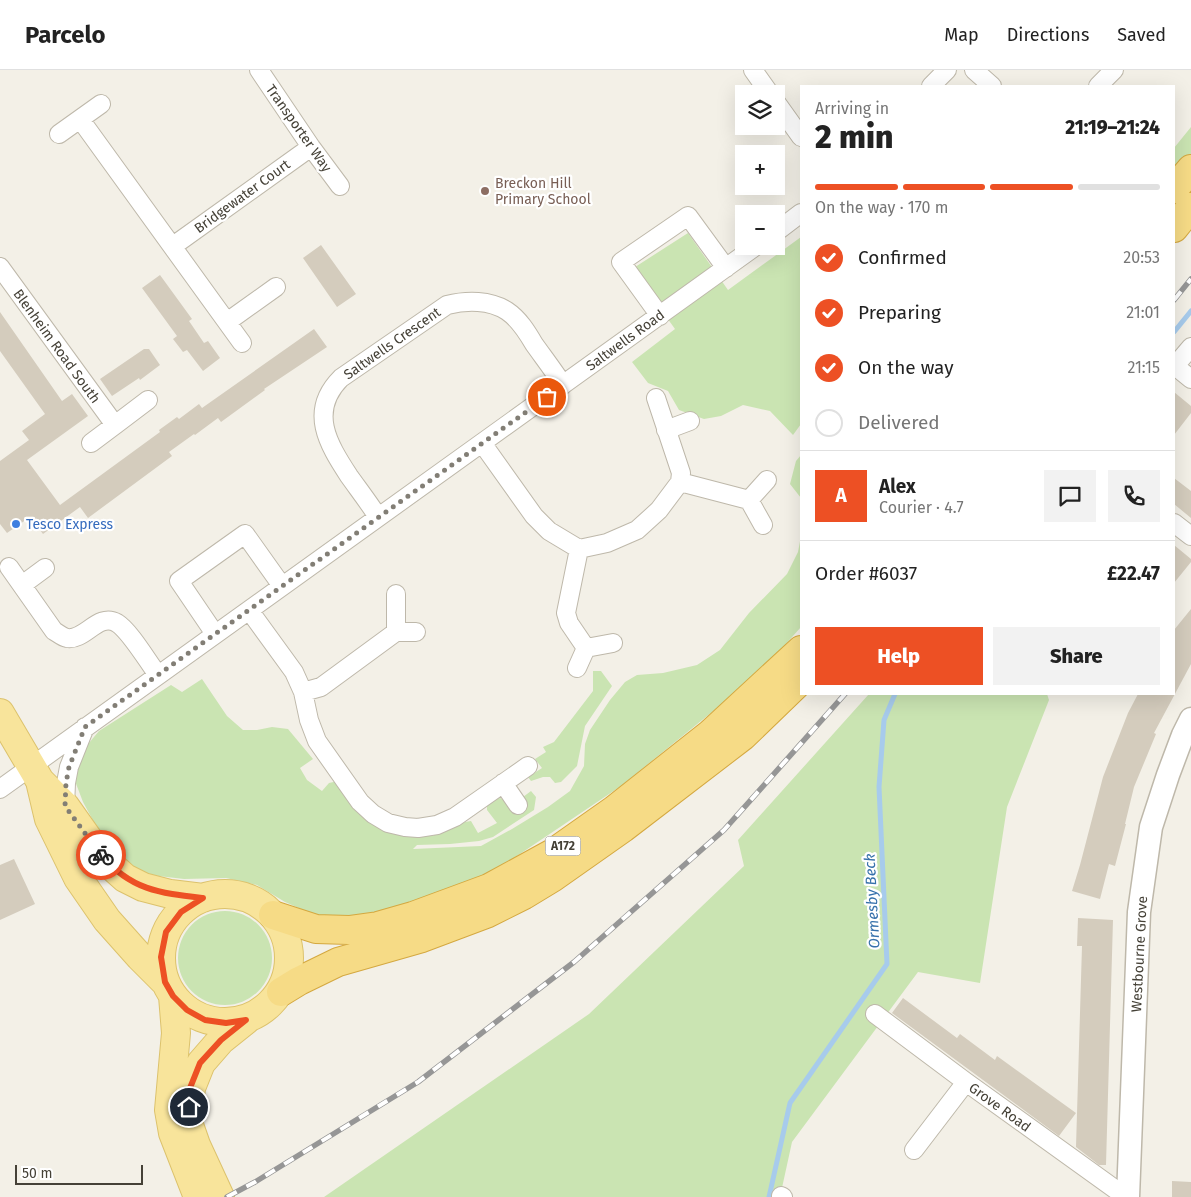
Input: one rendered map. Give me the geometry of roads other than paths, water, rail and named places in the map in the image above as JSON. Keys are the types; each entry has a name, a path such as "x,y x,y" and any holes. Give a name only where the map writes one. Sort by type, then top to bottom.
{"highway":[{"path":"1175,188 1191,170"},
{"path":"1175,227 1191,208"},
{"name":"A172","path":"273,915 316,929 349,930 378,926 414,916 489,888 553,853 614,810 710,734 800,651"},
{"name":"A172","path":"281,992 338,962 422,938 486,914 524,895 552,878 623,828 743,736 800,681"}],"main road":[{"path":"0,713 35,773 65,806 94,847 124,878 143,888 170,894 203,898 221,894 240,896 258,903 273,915 284,932 289,952 288,973 281,992 266,1009 246,1020 221,1040 200,1063 190,1088 189,1125 196,1145 207,1194"},
{"path":"35,773 49,819 78,878 107,920 187,1010 205,1020 226,1023 246,1020"},
{"path":"203,898 181,912 166,932 161,957 169,989 176,1033 169,1110 173,1133 207,1194"}],"street":[{"name":"Transporter Way","path":"258,70 340,186"},
{"path":"753,70 764,85"},
{"path":"933,85 947,70"},
{"path":"974,70 991,85"},
{"path":"1099,85 1114,70"},
{"path":"59,134 101,104"},
{"path":"785,115 800,136"},
{"path":"80,119 242,343"},
{"name":"Bridgewater Court","path":"173,246 311,147"},
{"path":"785,226 800,215"},
{"path":"660,316 621,262 688,216 726,268"},
{"name":"Saltwells Road","path":"0,789 35,773 85,727 744,255"},
{"name":"Blenheim Road South","path":"0,267 115,425"},
{"path":"227,322 276,287"},
{"name":"Saltwells Crescent","path":"378,518 331,448 325,432 323,414 326,400 332,387 341,378 447,305 476,301 491,304 507,311 518,321 563,385"},
{"path":"1175,366 1191,347"},
{"path":"1175,368 1191,379"},
{"path":"482,443 534,516 549,531 579,548 607,543 637,530 659,510 680,482 681,473 656,398"},
{"path":"91,443 148,400"},
{"path":"666,430 690,421"},
{"path":"749,500 767,480"},
{"path":"680,482 749,500 763,525"},
{"path":"1175,526 1191,536"},
{"path":"215,634 179,582 238,539 245,534 282,586"},
{"path":"579,548 566,613 569,623 586,648"},
{"path":"9,567 54,631 68,638 77,637 95,624 105,621 115,622 125,630 158,675"},
{"path":"22,585 45,568"},
{"path":"396,594 396,632"},
{"path":"249,610 294,672 303,692 309,720 317,742 360,802 373,814 388,823 418,828 437,825 455,817 528,766"},
{"path":"303,692 321,687 396,632 416,632"},
{"path":"586,648 613,643"},
{"path":"578,668 586,648"},
{"name":"Westbourne Grove","path":"1127,1197 1139,912 1152,827 1168,775 1191,719"},
{"path":"65,806 69,767 85,727"},
{"path":"503,783 518,805"},
{"name":"Grove Road","path":"875,1014 966,1082 1127,1197"},
{"path":"914,1150 966,1082"}],"waterway":[{"name":"Ormesby Beck","path":"1175,331 1191,311"},
{"name":"Ormesby Beck","path":"769,1197 790,1103 887,964 879,787 884,720 895,695"}],"railway":[{"path":"1175,299 1191,279"},
{"path":"227,1197 255,1182 418,1082 574,962 724,830 844,695"}],"place":[{"name":"Breckon Hill Primary School","path":"485,191"},
{"name":"Tesco Express","path":"16,524"}]}
